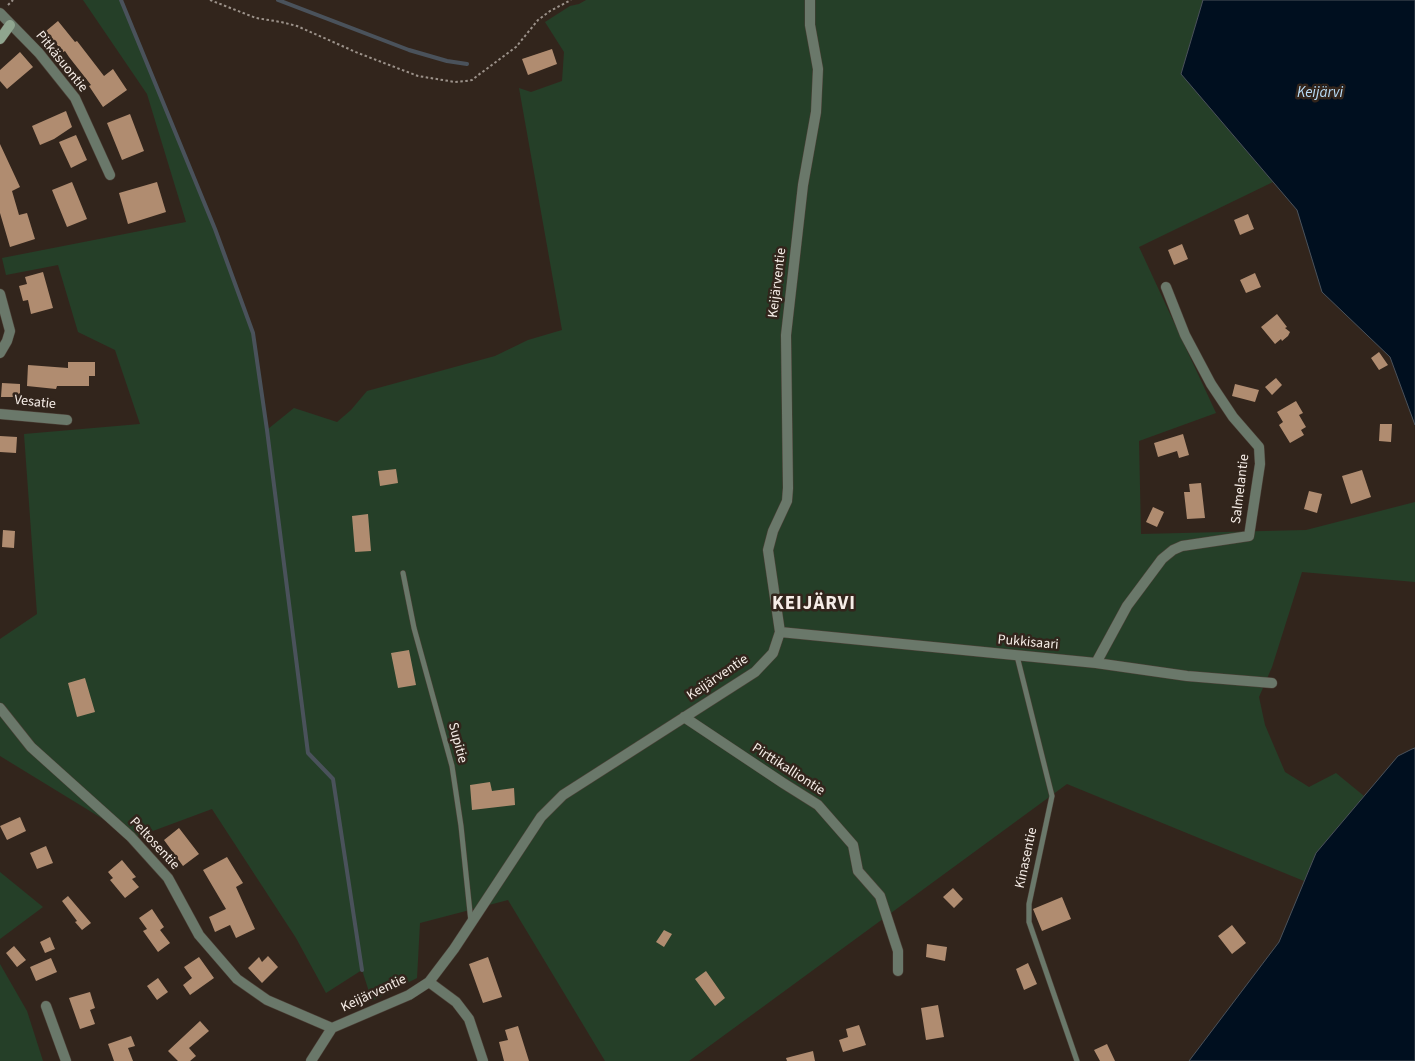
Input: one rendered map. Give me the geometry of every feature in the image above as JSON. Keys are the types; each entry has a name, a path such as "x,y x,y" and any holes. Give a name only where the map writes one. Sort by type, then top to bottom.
{"street":[{"name":"Keijärventie","path":"311,1061 332,1028 409,995 429,982 541,816 563,795 755,672 773,653 780,632 768,550 773,531 787,501 786,335 803,185 814,129 818,70 810,25 810,0"},
{"name":"Pitkäsuontie","path":"0,13 39,54 75,98 110,176"},
{"path":"0,38 10,25"},
{"name":"Salmelantie","path":"1096,663 1127,606 1162,559 1173,550 1182,546 1249,536 1260,464 1259,447 1233,417 1211,384 1185,335 1166,287"},
{"path":"0,294 10,331 0,353"},
{"name":"Vesatie","path":"0,414 67,420"},
{"name":"Pukkisaari","path":"780,632 1096,663 1187,676 1272,683"},
{"name":"Peltosentie","path":"0,708 31,747 131,837 168,878 199,935 237,979 267,1000 332,1028"},
{"name":"Pirttikalliontie","path":"684,717 774,778 818,805 853,845 858,871 880,896 898,951 898,971"},
{"path":"429,982 456,1002 469,1019 482,1061"},
{"path":"46,1006 66,1061"}],"lane":[{"name":"Supitie","path":"403,573 414,628 452,766 461,826 471,922"},
{"name":"Kinasentie","path":"1017,656 1052,796 1029,904 1029,922 1077,1061"}],"path":[{"path":"210,0 256,18 297,26 358,53 418,76 455,82 466,81 477,76 516,47 538,20 571,0"}],"green space":[{"path":"83,0 121,0 215,229 253,333 268,429 294,408 337,422 351,410 367,391 495,356 528,340 562,330 519,88 531,92 562,81 564,52 545,22 570,6 586,0 1203,0 1181,74 1273,182 1139,247 1216,413 1139,441 1141,534 1306,530 1415,502 1415,582 1302,572 1272,667 1259,697 1265,725 1285,772 1309,787 1336,773 1364,796 1316,853 1304,881 1067,784 689,1061 605,1061 508,900 420,923 417,978 372,1001 362,970 326,993 296,938 212,809 134,838 0,756 0,639 37,614 24,434 140,424 115,350 78,332 58,265 6,275 2,258 186,222 147,94"},
{"path":"0,872 43,907 0,939"},
{"path":"0,964 27,1011 43,1061 0,1061"}],"water":[{"name":"Keijärvi","path":"1203,0 1415,0 1415,425 1390,357 1322,292 1297,210 1181,74"},
{"path":"1415,748 1415,1061 1189,1061 1279,942 1316,853 1398,756"}],"building":[{"path":"58,21 75,42 77,41 104,76 113,69 127,90 103,107 89,86 91,85 65,51 63,52 46,31"},
{"path":"552,49 557,64 528,75 522,59"},
{"path":"20,52 33,67 7,89 0,81 0,70"},
{"path":"66,111 72,127 54,139 40,145 32,126"},
{"path":"130,114 144,151 122,160 107,123"},
{"path":"76,135 87,160 71,168 59,142"},
{"path":"0,144 20,187 12,191 19,215 27,213 35,239 10,247 0,213"},
{"path":"72,182 87,219 67,227 52,190"},
{"path":"157,182 166,212 128,224 119,193"},
{"path":"1248,214 1254,229 1240,235 1234,220"},
{"path":"1182,244 1188,259 1174,265 1168,250"},
{"path":"43,272 53,308 31,314 28,300 23,301 19,286 27,284 25,277"},
{"path":"1255,273 1261,287 1246,293 1240,280"},
{"path":"1277,314 1287,327 1285,328 1290,332 1282,341 1281,339 1275,344 1261,327"},
{"path":"1379,352 1388,365 1379,370 1371,358"},
{"path":"68,362 95,362 95,376 89,376 89,386 57,386 56,389 27,386 28,365 68,368"},
{"path":"1276,378 1282,385 1272,395 1265,387"},
{"path":"2,383 20,384 20,397 1,397"},
{"path":"1235,384 1259,390 1255,402 1232,396"},
{"path":"1296,401 1303,413 1299,415 1306,427 1301,430 1304,435 1290,443 1279,425 1283,422 1277,412"},
{"path":"1380,424 1392,424 1391,442 1379,441"},
{"path":"1183,434 1189,455 1179,458 1177,451 1158,457 1154,443"},
{"path":"0,436 17,437 16,453 0,452"},
{"path":"396,469 398,483 380,486 378,471"},
{"path":"1362,470 1371,497 1351,504 1342,476"},
{"path":"1201,483 1205,518 1187,519 1184,492 1190,492 1189,484"},
{"path":"1309,491 1322,494 1317,513 1304,509"},
{"path":"1153,507 1164,512 1157,527 1146,522"},
{"path":"368,514 371,551 355,552 352,516"},
{"path":"3,530 15,531 14,548 2,547"},
{"path":"409,650 416,685 398,688 391,653"},
{"path":"85,678 95,712 77,717 68,683"},
{"path":"490,782 492,791 514,788 515,805 472,810 470,785"},
{"path":"20,817 26,831 7,840 0,826"},
{"path":"179,828 199,854 183,866 164,840"},
{"path":"46,846 53,863 37,869 30,853"},
{"path":"227,857 243,883 236,887 255,929 236,938 230,925 215,932 209,917 226,909 203,870"},
{"path":"122,860 136,877 132,879 139,887 125,898 110,880 113,878 108,872"},
{"path":"953,888 963,899 954,908 943,897"},
{"path":"68,896 91,923 82,930 62,901"},
{"path":"1062,897 1071,919 1042,931 1033,909"},
{"path":"152,909 164,927 160,930 170,943 158,952 143,931 147,929 139,918"},
{"path":"1232,925 1246,943 1232,954 1218,936"},
{"path":"664,930 672,934 664,947 656,942"},
{"path":"50,937 55,949 45,953 40,942"},
{"path":"927,944 947,947 945,961 926,957"},
{"path":"14,946 26,960 17,967 6,953"},
{"path":"268,956 278,967 262,983 248,968 259,957 262,962"},
{"path":"199,957 214,978 190,995 183,985 192,978 184,967"},
{"path":"488,957 502,997 483,1003 469,964"},
{"path":"51,958 57,972 36,981 30,967"},
{"path":"1028,963 1037,984 1024,990 1016,969"},
{"path":"706,971 725,998 715,1006 695,979"},
{"path":"158,978 168,992 157,1000 147,986"},
{"path":"90,992 95,1008 90,1010 95,1024 80,1029 69,998"},
{"path":"938,1005 944,1037 926,1040 921,1008"},
{"path":"200,1021 209,1031 189,1048 196,1056 190,1061 178,1061 168,1051"},
{"path":"859,1025 866,1045 843,1052 839,1040 848,1037 846,1029"},
{"path":"518,1026 529,1061 504,1061 499,1042 508,1040 505,1030"},
{"path":"131,1036 135,1046 128,1048 133,1061 114,1061 108,1044"},
{"path":"1107,1044 1115,1061 1100,1061 1094,1050"},
{"path":"813,1051 815,1061 787,1061 786,1058"}],"waterway":[{"path":"121,0 215,229 253,333 308,753 333,779 362,970"},
{"path":"278,0 409,50 447,61 467,64"}],"district":[{"name":"KEIJÄRVI","path":"814,605"}]}
